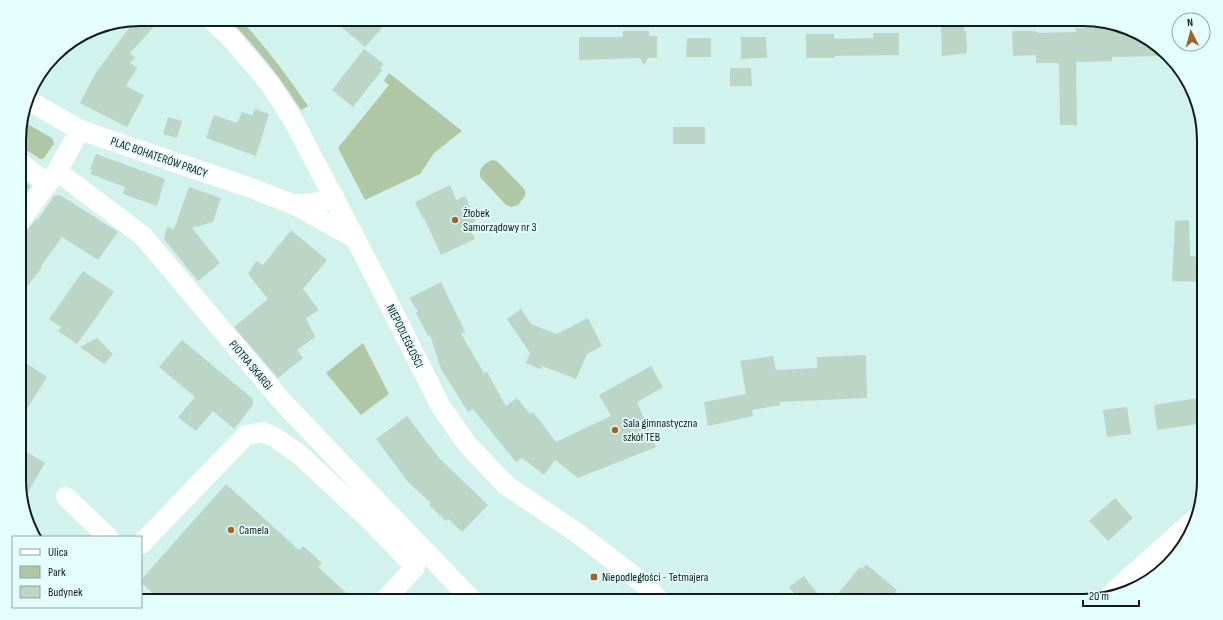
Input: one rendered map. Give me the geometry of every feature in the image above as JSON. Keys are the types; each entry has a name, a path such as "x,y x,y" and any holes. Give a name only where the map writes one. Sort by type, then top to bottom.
{"street":[{"name":"NIEPODLEGŁOŚCI","path":"218,26 232,39 270,84 293,120 334,196 440,407 468,445 506,485 580,535 644,584 653,594"},
{"name":"PLAC BOHATERÓW PRACY","path":"33,103 80,130 251,188 295,205 355,238"},
{"path":"26,214 52,177 80,130"},
{"name":"PIOTRA SKARGI","path":"26,165 52,177 143,236 281,400 466,594"},
{"name":"PLAC BOHATERÓW PRACY","path":"295,205 321,202 334,196"},
{"path":"142,543 246,435 262,432 276,438 300,455 373,523 415,566 390,594"},
{"path":"66,497 107,536"},
{"path":"1117,589 1187,526"}],"green space":[{"path":"236,26 246,26 276,61 308,106 301,110 285,86 249,40"},
{"path":"389,73 462,131 434,153 420,174 365,200 338,148 389,85 384,81"},
{"path":"27,124 52,138 54,144 43,159 40,159 26,150"},
{"path":"493,160 498,162 525,190 525,196 518,205 511,207 506,205 481,178 480,172 482,167"},
{"path":"363,343 389,394 361,415 326,373"}],"building":[{"path":"155,26 130,53 135,58 130,63 137,68 126,86 144,95 127,127 80,103 95,74 129,28 128,27"},
{"path":"340,26 384,26 365,47"},
{"path":"941,26 964,26 964,31 966,31 967,53 942,56"},
{"path":"1075,28 1103,28 1113,30 1147,45 1160,56 1112,57 1112,61 1076,62 1077,125 1060,125 1059,63 1036,63 1036,55 1013,56 1012,31 1036,31 1037,33 1076,32"},
{"path":"623,31 649,31 649,36 657,36 657,58 648,58 644,65 640,58 579,60 579,37 623,37"},
{"path":"873,33 899,33 899,55 806,58 806,34 834,34 834,39 873,38"},
{"path":"741,37 766,37 767,58 741,59"},
{"path":"687,38 711,38 711,57 686,57"},
{"path":"364,49 384,64 380,68 382,70 353,107 332,90"},
{"path":"730,68 751,68 752,86 730,86"},
{"path":"255,109 269,114 256,156 206,138 214,115 237,123 242,112 252,115"},
{"path":"168,117 182,121 177,138 163,134"},
{"path":"673,127 705,127 705,144 673,144"},
{"path":"96,154 165,179 157,206 123,194 125,187 91,174 92,170 90,169"},
{"path":"26,182 31,186 26,193"},
{"name":"Żłobek Samorządowy nr 3","path":"450,185 456,200 465,196 476,221 468,225 475,239 441,255 415,202"},
{"path":"189,187 221,198 213,222 192,228 220,263 198,281 164,239 167,227 174,229"},
{"path":"60,195 118,232 98,260 62,237 26,288 26,230 37,218 37,221 54,196"},
{"path":"1189,220 1190,256 1197,257 1197,282 1172,281 1175,221"},
{"path":"291,230 327,260 303,289 319,310 306,318 315,337 297,350 303,358 278,378 234,327 268,299 248,274 256,261 263,265"},
{"path":"83,271 114,292 77,344 58,331 61,327 49,319"},
{"path":"441,282 465,332 461,334 484,373 487,372 506,406 517,398 530,414 533,412 556,442 611,416 599,395 651,366 663,387 637,402 656,447 578,478 555,460 544,475 522,458 516,462 473,409 468,412 441,369 430,335 428,336 416,313 418,311 409,298"},
{"path":"521,309 531,324 557,334 588,318 602,346 587,354 576,379 542,366 540,369 526,363 530,353 507,319"},
{"path":"97,338 113,354 104,364 80,347"},
{"path":"182,340 253,399 253,405 234,429 213,411 196,431 178,417 195,397 159,367"},
{"path":"866,355 867,398 779,402 780,405 752,410 753,416 708,426 704,402 746,394 740,361 773,356 776,370 817,368 817,357"},
{"path":"26,363 47,377 26,410"},
{"path":"1197,398 1197,424 1157,430 1154,405"},
{"path":"1127,407 1131,434 1107,437 1103,410"},
{"path":"407,416 440,459 488,505 462,532 448,519 446,521 429,505 431,503 408,482 376,439"},
{"path":"26,452 45,463 27,494"},
{"name":"Camela","path":"226,484 299,550 303,546 322,563 318,567 347,594 154,594 142,584 142,579"},
{"path":"1115,498 1133,518 1108,541 1089,521"},
{"path":"866,564 897,590 894,594 838,594 860,567 862,569"},
{"path":"804,576 818,594 794,594 789,587"}],"place":[{"name":"Żłobek Samorządowy nr 3","path":"455,220"},
{"name":"Sala gimnastyczna szkół TEB","path":"615,430"},
{"name":"Camela","path":"231,530"},
{"name":"Niepodległości - Tetmajera","path":"594,577"}]}
